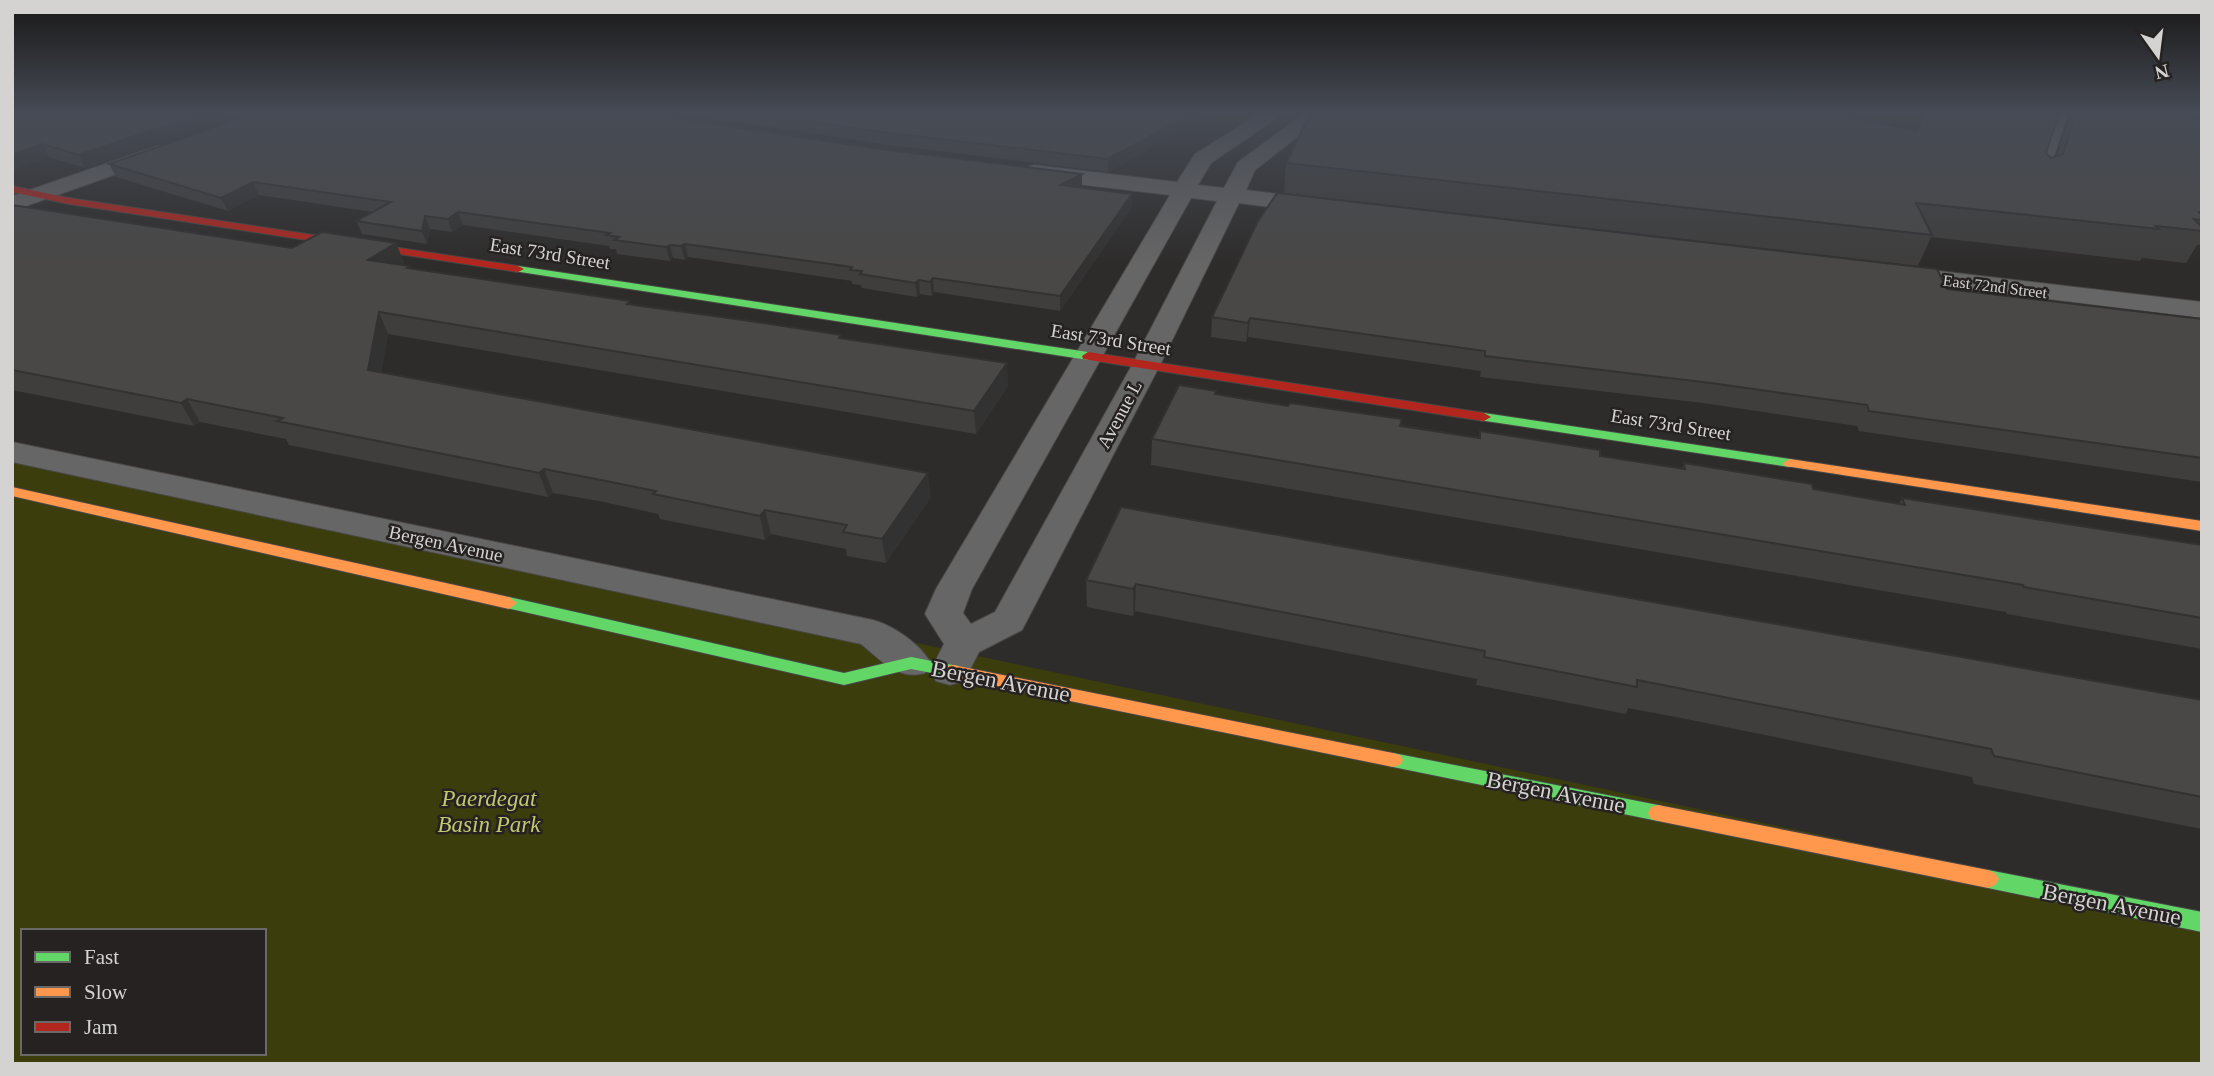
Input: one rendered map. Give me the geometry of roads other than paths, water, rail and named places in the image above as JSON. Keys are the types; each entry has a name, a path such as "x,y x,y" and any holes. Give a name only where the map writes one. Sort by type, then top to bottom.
{"street":[{"path":"13,194 104,163"},
{"path":"13,194 36,194 114,163"},
{"path":"957,657 944,614 954,589 1200,163"},
{"name":"Avenue L","path":"957,657 1009,621 1146,365 1229,195 1251,163"},
{"path":"1007,169 1348,209"},
{"name":"East 73rd Street","path":"36,194 2202,526"},
{"name":"East 72nd Street","path":"1871,271 2202,310"},
{"name":"Bergen Avenue","path":"12,452 873,633 911,663"},
{"name":"Bergen Avenue","path":"12,491 844,679 911,663 957,657 2202,922"}],"lane":[{"path":"2040,183 2047,163"}],"park label":[{"name":"Paerdegat Basin Park","path":"489,811"}]}
